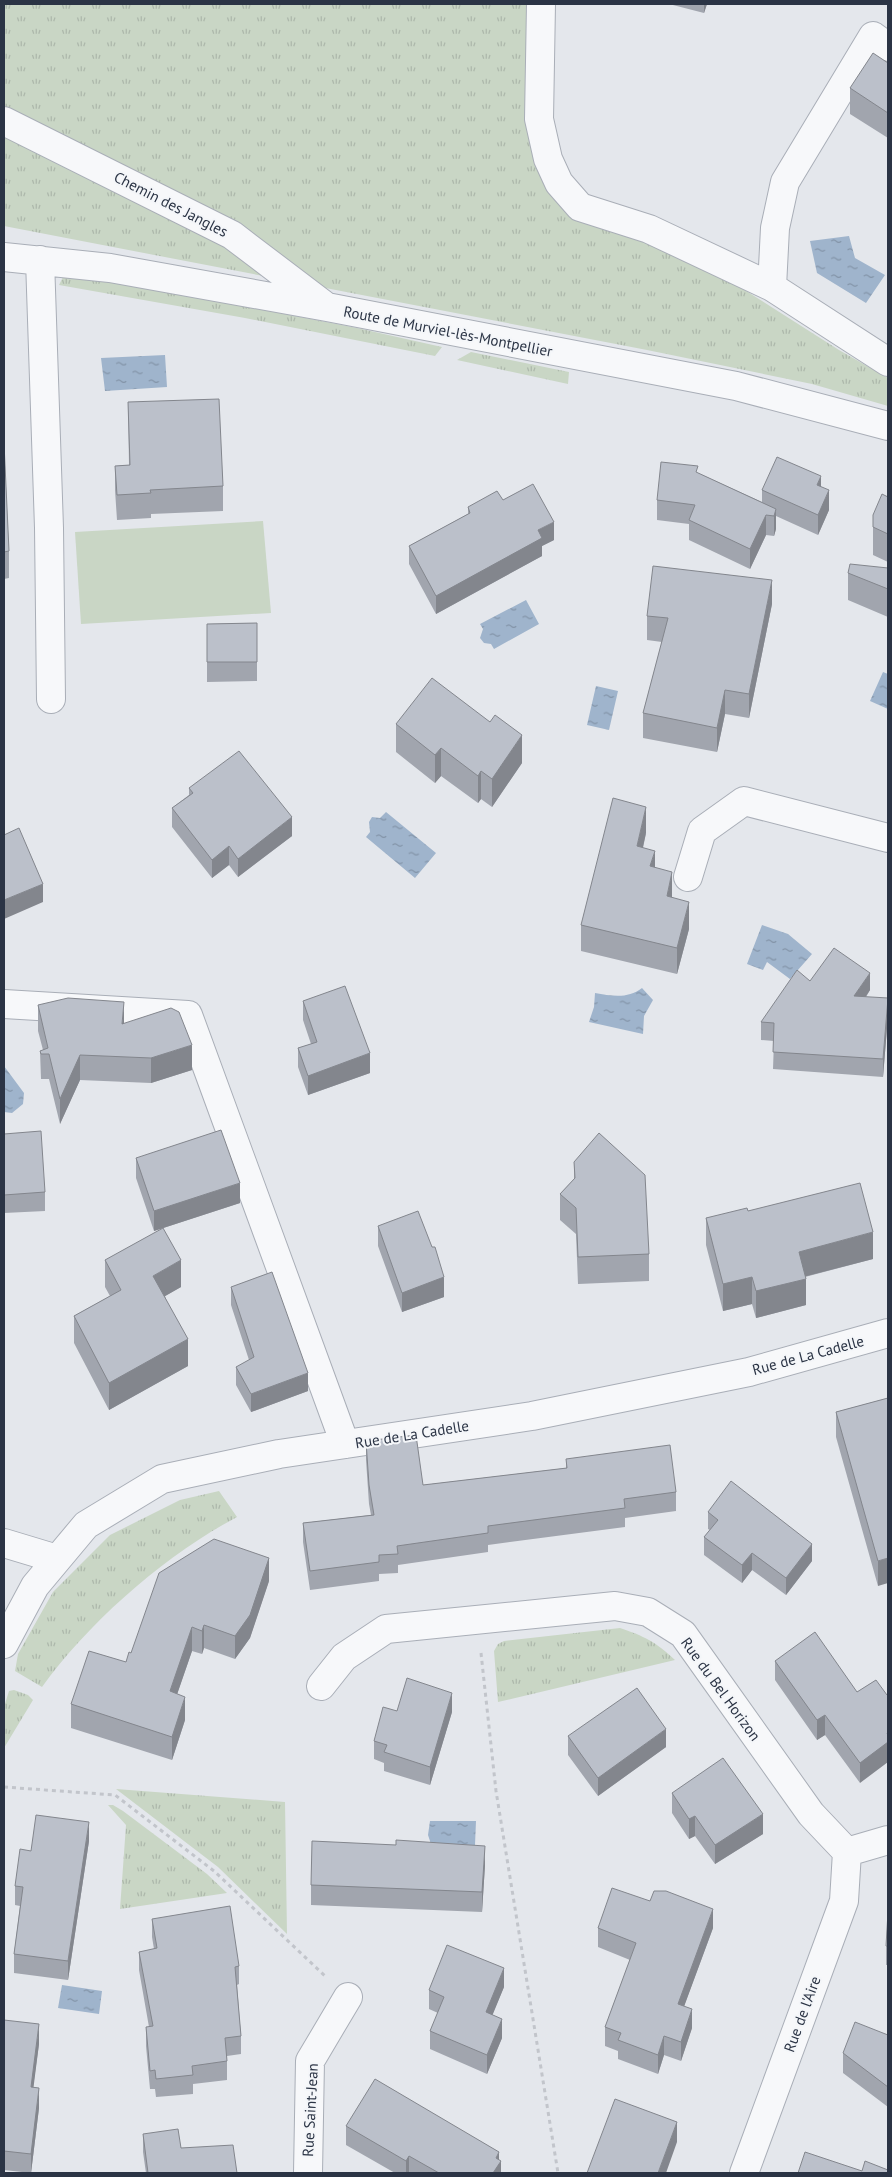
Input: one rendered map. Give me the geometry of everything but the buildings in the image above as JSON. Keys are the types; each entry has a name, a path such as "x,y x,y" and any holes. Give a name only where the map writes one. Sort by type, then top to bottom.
{"street":[{"path":"541,4 540,119 548,159 559,183 580,207 649,230 772,287 888,362"},
{"path":"772,287 775,228 785,182 873,36 888,47"},
{"name":"Chemin des Jangles","path":"4,120 232,235 327,307"},
{"name":"Route de Murviel-lès-Montpellier","path":"4,257 110,268 327,307 736,386 888,426"},
{"path":"40,260 50,528 51,699"},
{"path":"688,877 702,831 744,800 888,838"},
{"path":"4,1004 188,1014 345,1444"},
{"name":"Rue de La Cadelle","path":"4,1644 35,1586 86,1525 162,1479 279,1454 532,1416 749,1372 888,1333"},
{"path":"4,1543 57,1560"},
{"name":"Rue du Bel Horizon","path":"321,1686 344,1657 386,1629 616,1606 648,1612 683,1634 811,1814 847,1852"},
{"path":"847,1852 888,1840"},
{"name":"Rue de l'Aire","path":"744,2173 844,1901 847,1852"},
{"name":"Rue Saint-Jean","path":"308,2173 310,2061 348,1996"}],"path":[{"path":"478,1620 496,1791 558,2173"},
{"path":"4,1787 115,1794 214,1872 289,1945 348,1996"}],"green space":[{"path":"4,4 529,4 551,191 710,268 839,350 888,378 888,406 812,384 647,350 4,226"},
{"path":"63,277 116,281 357,328 442,347 435,356 245,318 59,285"},
{"path":"471,352 569,372 568,384 457,360"},
{"path":"263,521 271,613 81,624 75,532"},
{"path":"219,1491 237,1517 183,1550 130,1592 82,1638 42,1687 15,1671 18,1654 53,1592 110,1535 180,1500"},
{"path":"620,1628 649,1640 675,1660 498,1702 494,1651 498,1644 504,1641"},
{"path":"14,1690 28,1695 33,1700 4,1748 4,1707 9,1691"},
{"path":"116,1789 285,1802 287,1934 218,1867"},
{"path":"108,1805 113,1805 123,1811 207,1874 227,1893 120,1909 126,1825"}],"water":[{"path":"849,236 855,258 885,275 866,303 817,273 810,241"},
{"path":"165,355 167,387 105,391 101,358"},
{"path":"526,600 539,624 494,649 491,644 484,643 480,638 483,629 480,624"},
{"path":"883,672 888,674 888,709 870,701"},
{"path":"596,686 618,691 609,730 587,725"},
{"path":"386,812 436,853 415,878 366,837 370,832 369,822 372,817 380,818"},
{"path":"762,925 788,934 812,954 790,979 767,962 763,970 747,964"},
{"path":"642,988 653,1000 644,1016 643,1034 589,1022 594,1007 595,993 614,996 625,995"},
{"path":"4,1066 24,1093 23,1104 12,1113 4,1112"},
{"path":"430,1821 476,1821 475,1845 431,1844 428,1835"},
{"path":"62,1985 102,1991 99,2014 58,2008"}]}
